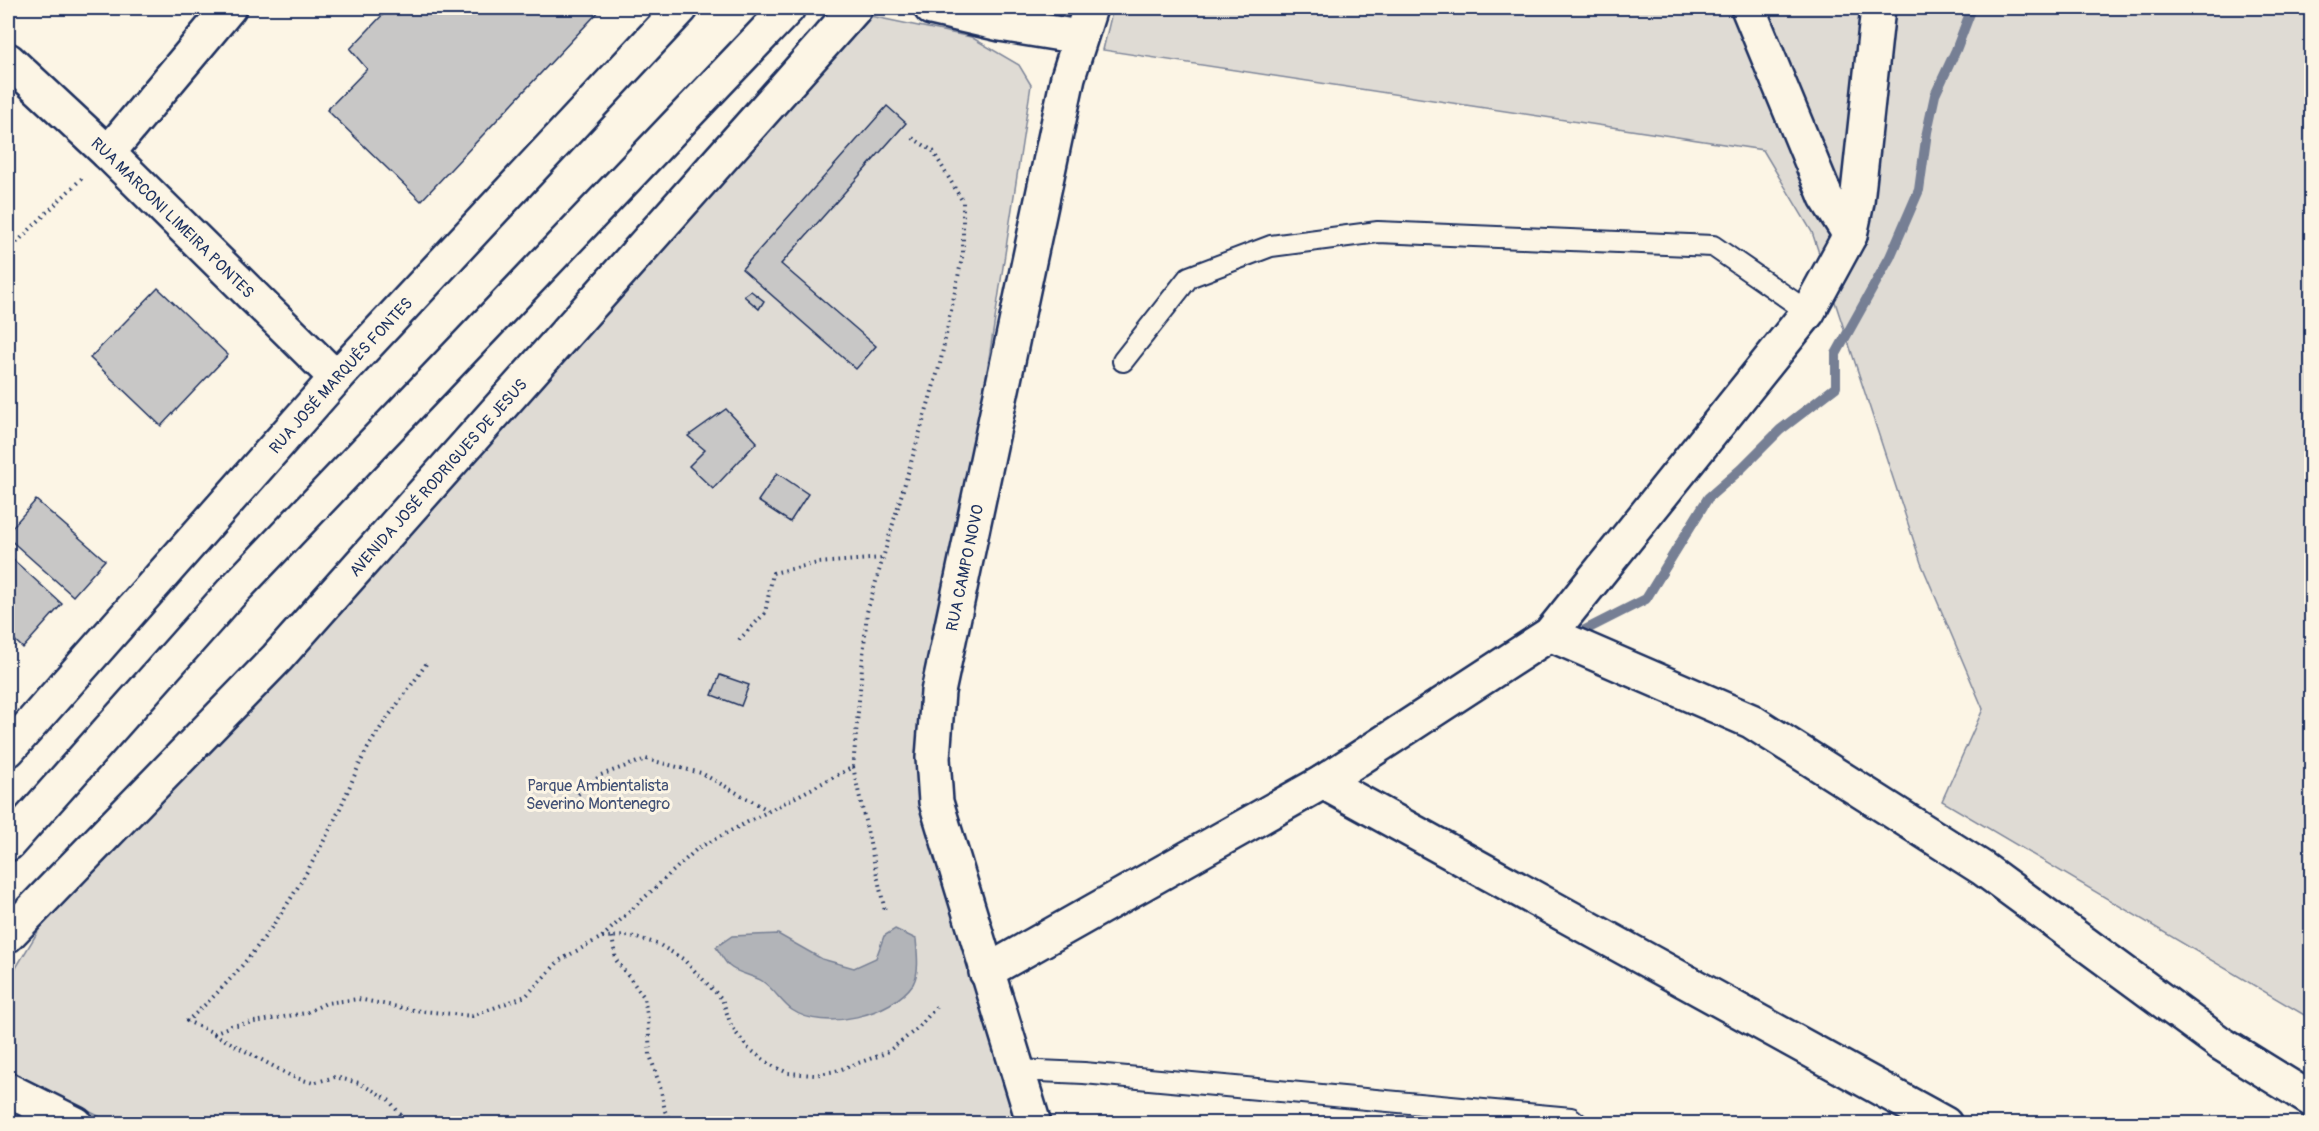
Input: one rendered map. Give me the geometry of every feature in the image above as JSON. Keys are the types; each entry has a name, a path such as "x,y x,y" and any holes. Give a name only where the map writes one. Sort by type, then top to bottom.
{"street":[{"path":"108,153 229,8"},
{"name":"RUA JOSÉ MARQUÊS FONTES","path":"12,734 336,378 681,8"},
{"path":"8,844 239,584 788,8"},
{"name":"AVENIDA JOSÉ RODRIGUES DE JESUS","path":"10,934 278,658 855,8"},
{"path":"931,8 1000,24 1084,22"},
{"path":"1748,8 1826,197 1850,235"},
{"path":"986,972 1323,782 1550,634 1808,312 1850,235 1857,202 1878,8"},
{"name":"RUA CAMPO NOVO","path":"1034,1124 936,802 933,758 938,692 1068,77 1084,22"},
{"name":"RUA MARCONI LIMEIRA PONTES","path":"8,60 108,153 336,378"},
{"path":"1550,634 1751,721 1982,868 2220,1043 2312,1100"},
{"path":"1323,782 1945,1124"},
{"path":"8,1090 76,1124"}],"lane":[{"path":"1123,361 1189,277 1270,246 1378,232 1713,246 1808,312"},
{"path":"1016,1070 1084,1073 1571,1118 1578,1124"}],"path":[{"path":"885,911 853,767 867,612 940,364 963,253 963,202 933,151 911,137"},
{"path":"8,250 108,153"},
{"path":"739,640 765,613 773,573 818,563 883,558"},
{"path":"408,1124 388,1099 359,1083 335,1077 313,1083 293,1077 214,1033 187,1022 239,972 270,932 330,829 363,758 426,664"},
{"path":"578,794 601,775 646,759 701,773 769,811"},
{"path":"214,1033 231,1026 306,1013 326,1003 358,999 413,1010 472,1016 526,996 560,960 602,938 698,848 853,767"},
{"path":"602,938 631,936 658,944 683,959 722,999 732,1028 748,1048 771,1065 788,1073 814,1076 836,1071 886,1053 918,1028 936,1007"},
{"path":"612,937 616,960 644,997 650,1055 665,1111 672,1124"}],"green space":[{"path":"1113,8 2311,8 2311,1019 1942,801 1983,709 1921,563 1812,232 1763,150 1103,50"},
{"name":"Parque Ambientalista Severino Montenegro","path":"851,12 971,37 1019,65 1031,85 975,449 925,701 1018,1123 112,1123 8,1070 8,981 40,928"}],"shaded area":[{"path":"895,929 916,939 917,968 913,984 903,995 874,1012 839,1020 821,1020 792,1010 762,981 729,966 716,947 732,936 778,934 822,959 854,968 876,958 884,936"}],"building":[{"path":"389,8 602,8 421,201 327,110 367,69 350,49"},
{"path":"887,106 906,123 781,264 876,346 856,369 742,269"},
{"path":"158,288 228,355 161,426 90,358"},
{"path":"751,291 764,301 759,309 744,296"},
{"path":"726,409 757,442 713,489 689,466 705,450 688,436"},
{"path":"777,473 808,494 790,522 758,501"},
{"path":"36,500 105,560 73,596 8,538 8,532"},
{"path":"8,555 62,604 23,648 8,634"},
{"path":"720,675 749,685 741,706 712,695"}],"waterway":[{"path":"1585,630 1646,599 1708,498 1780,430 1836,387 1836,354 1890,257 1919,190 1935,95 1972,8"}]}
